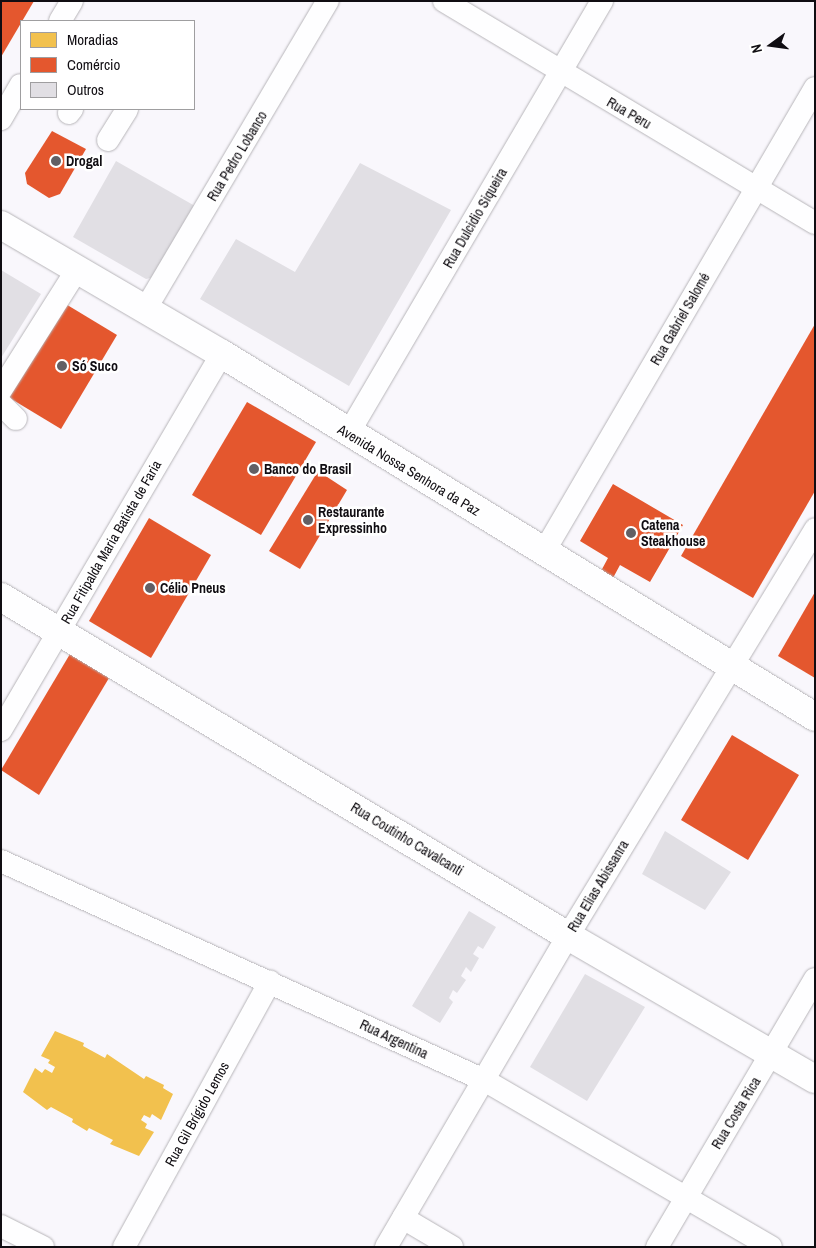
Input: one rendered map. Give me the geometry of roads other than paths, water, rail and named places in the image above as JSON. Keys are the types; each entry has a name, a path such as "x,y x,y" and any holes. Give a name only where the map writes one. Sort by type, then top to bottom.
{"main road":[{"name":"Avenida Nossa Senhora da Paz","path":"1,225 222,354 348,434 545,550 815,717"},
{"name":"Rua Coutinho Cavalcanti","path":"1,597 568,936 815,1079"}],"street":[{"path":"61,20 72,1"},
{"name":"Rua Pedro Lobanco","path":"145,310 328,1"},
{"name":"Rua Peru","path":"444,1 560,73 815,223"},
{"name":"Rua Dulcidio Siqueira","path":"348,434 602,1"},
{"path":"1,119 20,87"},
{"name":"Rua Gabriel Salomé","path":"545,550 815,88"},
{"path":"108,140 126,110"},
{"path":"1,390 77,270"},
{"name":"Rua Fitipalda Maria Batista de Faria","path":"1,730 222,354"},
{"name":"Rua Elias Abissanra","path":"386,1247 568,936 815,529"},
{"name":"Rua Argentina","path":"1,861 484,1080 771,1247"},
{"name":"Rua Costa Rica","path":"657,1247 815,979"},
{"name":"Rua Gil Brígido Lemos","path":"124,1247 270,982"},
{"path":"403,1218 452,1247"},
{"path":"1,1226 43,1247"}],"place":[{"name":"Drogal","path":"56,161"},
{"name":"Só Suco","path":"62,366"},
{"name":"Banco do Brasil","path":"254,469"},
{"name":"Restaurante Expressinho","path":"308,520"},
{"name":"Catena Steakhouse","path":"631,533"},
{"name":"Célio Pneus","path":"150,588"}]}
